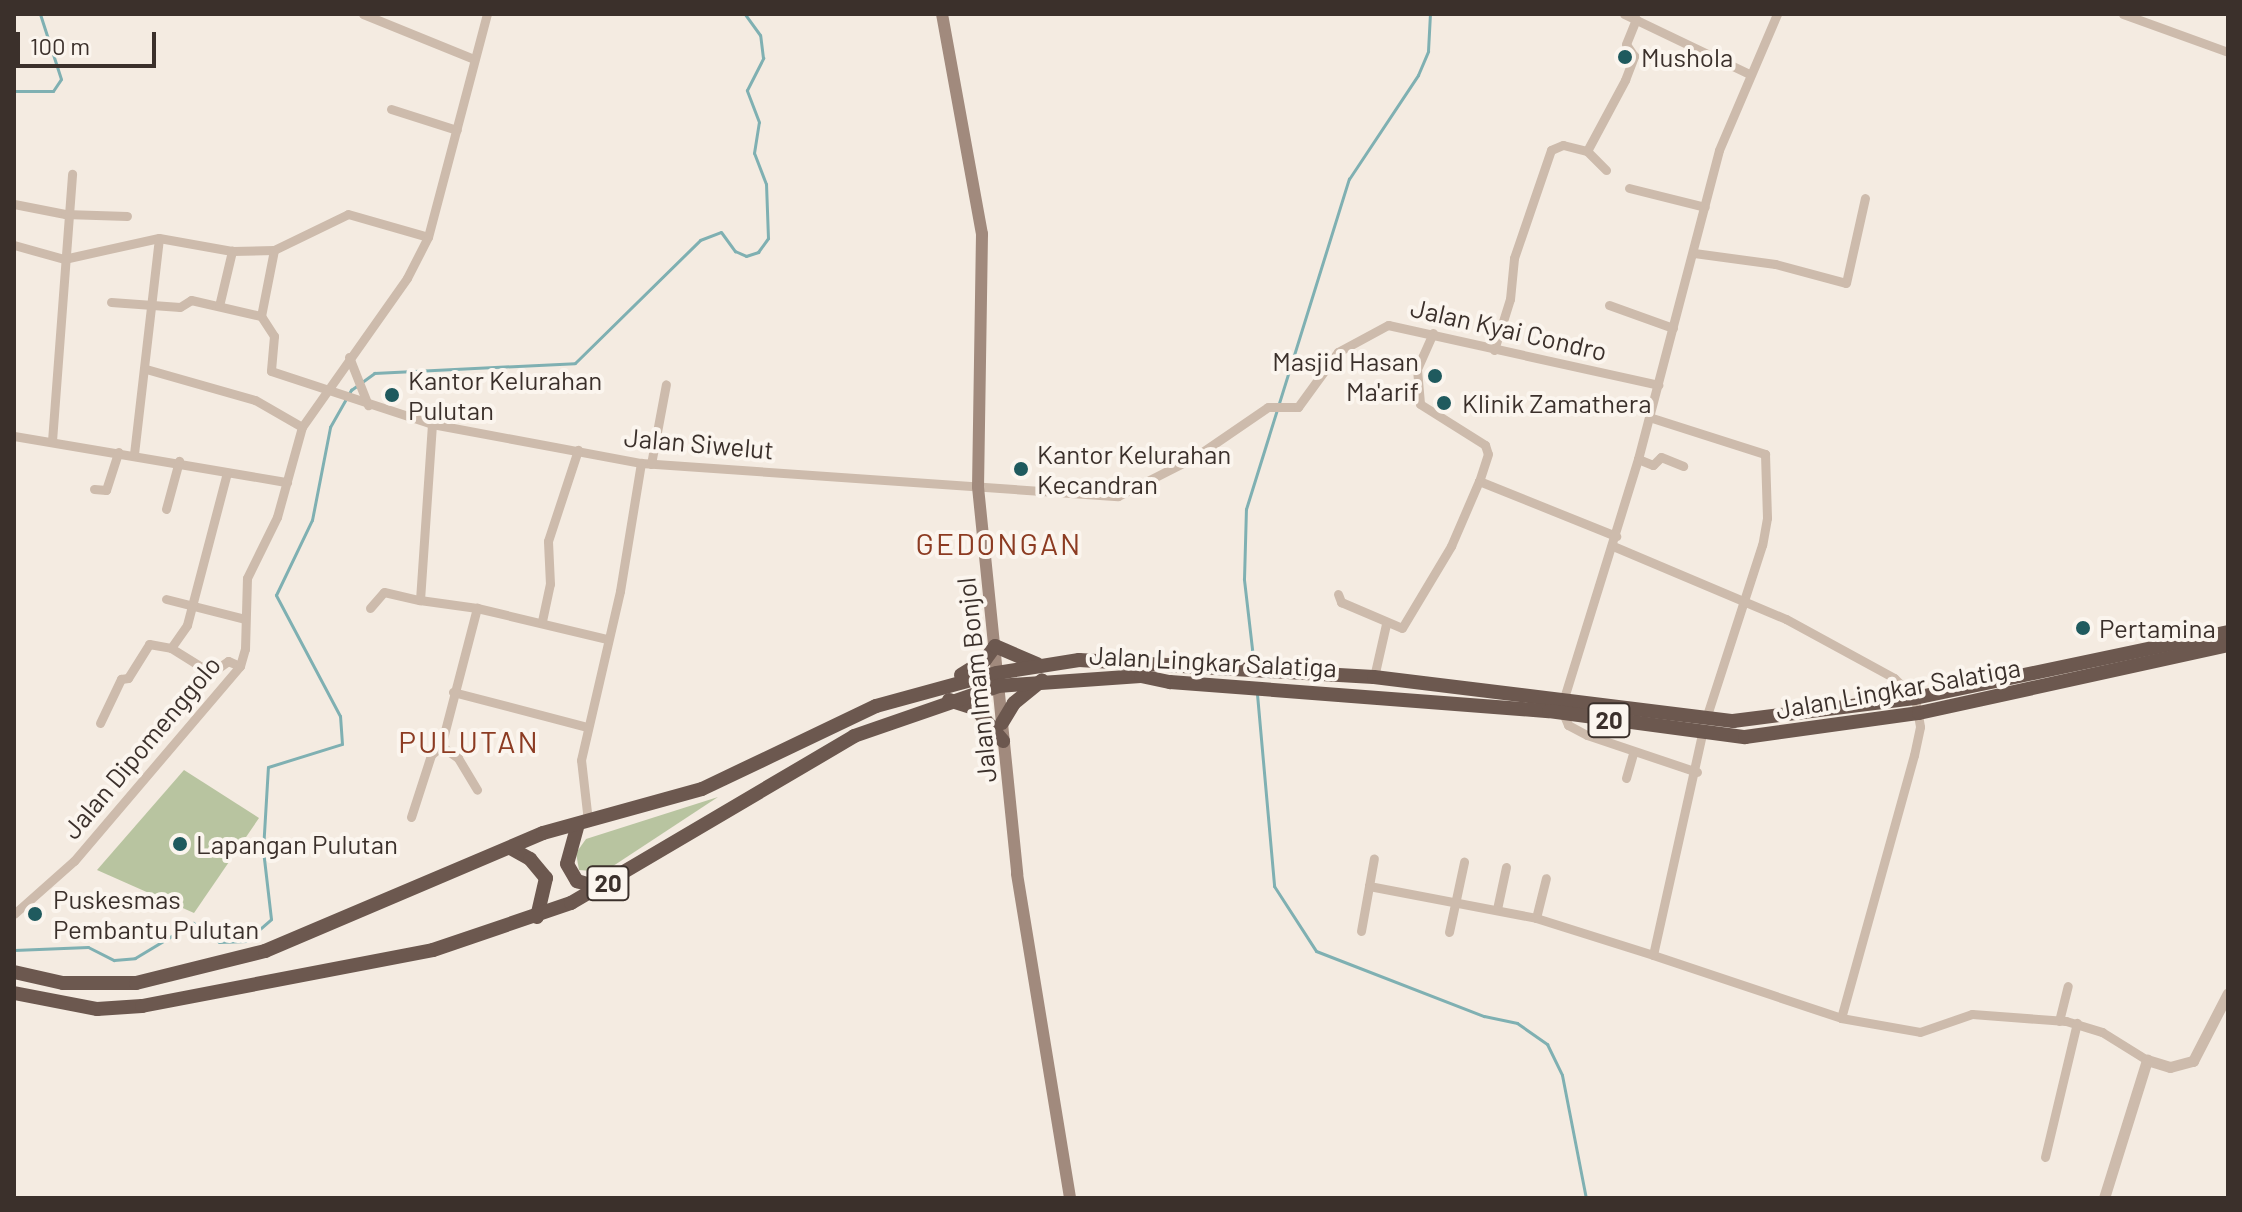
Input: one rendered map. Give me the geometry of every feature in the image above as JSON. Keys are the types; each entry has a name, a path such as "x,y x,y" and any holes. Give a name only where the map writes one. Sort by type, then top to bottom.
{"highway":[{"name":"Jalan Lingkar Salatiga","path":"14,972 84,984 184,974 265,951 583,822 702,789 876,706 935,687 1044,673 1141,676 1170,682 1564,706 1706,718 1770,719 1915,698 2228,632"},
{"name":"Jalan Lingkar Salatiga","path":"1044,673 1079,660 1298,670 1374,677 1564,706 1702,734 1790,734 1919,713 2228,645"},
{"path":"935,687 974,669 995,646 1044,673 1014,703 1002,723"},
{"name":"Jalan Lingkar Salatiga","path":"14,993 97,1009 142,1006 433,950 537,917 600,888 816,756 884,722 997,680"},
{"path":"949,700 976,709 1003,741"},
{"path":"583,822 567,864 577,881 600,888"},
{"path":"512,849 530,859 546,878 537,917"}],"main road":[{"name":"Jalan Imam Bonjol","path":"942,14 982,234 978,487 1017,874 1070,1198"}],"street":[{"path":"363,14 474,59"},
{"name":"Jalan Dipomenggolo","path":"14,914 74,861 240,666 247,578 287,482 302,427 407,278 428,237 487,14"},
{"path":"1624,14 1749,74"},
{"path":"1697,772 1633,754 1568,725 1564,706 1577,644 1614,541 1638,459 1719,150 1777,14"},
{"path":"2123,14 2228,52"},
{"path":"1587,151 1625,80 1634,56 1626,44 1636,19"},
{"path":"391,109 457,130"},
{"path":"1494,350 1510,299 1514,258 1551,150 1563,145 1587,151 1606,170"},
{"path":"52,441 65,214 72,174"},
{"path":"1629,188 1705,207"},
{"path":"1694,253 1775,264 1846,283 1865,198"},
{"path":"14,204 65,214 127,216"},
{"path":"14,245 64,259 159,238 232,251 274,250 341,214 428,237"},
{"path":"134,454 154,304 159,238"},
{"path":"111,302 180,307 191,300 261,316 274,250"},
{"path":"219,306 232,251"},
{"path":"1609,305 1673,328"},
{"name":"Jalan Siwelut","path":"261,316 274,336 271,371 326,392 432,424 646,463 978,487"},
{"name":"Jalan Kyai Condro","path":"978,487 1118,496 1195,457 1281,405 1301,405 1338,352 1378,328 1402,325 1494,350 1658,385"},
{"path":"1338,594 1341,602 1386,624 1403,627 1451,546 1479,481 1488,454 1485,445 1420,404 1417,369 1433,333"},
{"path":"349,357 368,405"},
{"path":"146,369 255,400 302,427"},
{"path":"583,822 581,760 587,727 666,384"},
{"path":"1649,417 1765,454 1767,518 1745,602 1706,718"},
{"path":"420,600 432,424"},
{"path":"14,436 179,461 227,473 287,482"},
{"path":"542,621 550,584 548,541 578,450"},
{"path":"94,489 106,490 118,452"},
{"path":"1638,459 1653,465 1661,457 1683,466"},
{"path":"166,509 179,461"},
{"path":"171,648 187,625 227,473"},
{"path":"1479,481 1745,602 1894,678 1915,698 1919,713 1899,817 1841,1018"},
{"path":"370,608 384,592 542,621 607,639"},
{"path":"166,599 245,619"},
{"path":"411,817 431,755 441,746 477,608"},
{"path":"1374,677 1386,624"},
{"path":"100,723 121,679 128,678 149,644 171,648 211,673 228,661 240,666"},
{"path":"453,692 587,727"},
{"path":"1653,955 1697,772 1702,734"},
{"path":"441,746 458,758 477,790"},
{"path":"1626,778 1633,754"},
{"path":"1361,931 1374,858"},
{"path":"1449,932 1464,862"},
{"path":"1497,909 1506,867"},
{"path":"1536,918 1546,878"},
{"path":"1369,886 1536,918 1841,1018 1920,1032 1972,1014 2077,1023 2123,1042 2147,1060 2170,1067 2193,1061 2228,993"},
{"path":"2059,1021 2068,986"},
{"path":"2045,1157 2077,1023"},
{"path":"2104,1198 2147,1060"}],"green space":[{"name":"Lapangan Pulutan","path":"184,770 259,818 194,913 97,870"},
{"path":"718,797 604,872 579,870 576,853 586,839"}],"waterway":[{"path":"14,91 53,91 61,79 40,14"},
{"path":"14,950 88,947 114,960 135,958 193,923 219,942 246,941 271,919 263,850 268,767 342,744 340,716 276,595 312,520 330,427 351,390 374,373 575,363 700,240 721,232 735,251 746,256 758,252 768,238 766,184 754,153 759,122 747,90 763,58 760,35 745,14"},
{"path":"1254,666 1244,579 1246,509 1349,179 1418,75 1428,51 1430,14"},
{"path":"1257,694 1274,886 1316,951 1484,1016 1517,1023 1547,1044 1562,1075 1586,1198"}],"place":[{"name":"Mushola","path":"1625,57"},
{"name":"Masjid Hasan Ma'arif","path":"1435,376"},
{"name":"Kantor Kelurahan Pulutan","path":"392,395"},
{"name":"Klinik Zamathera","path":"1444,403"},
{"name":"Kantor Kelurahan Kecandran","path":"1021,469"},
{"name":"Pertamina","path":"2083,628"},
{"name":"Lapangan Pulutan","path":"180,844"},
{"name":"Puskesmas Pembantu Pulutan","path":"35,914"}],"district":[{"name":"GEDONGAN","path":"999,543"},
{"name":"PULUTAN","path":"469,741"}]}
